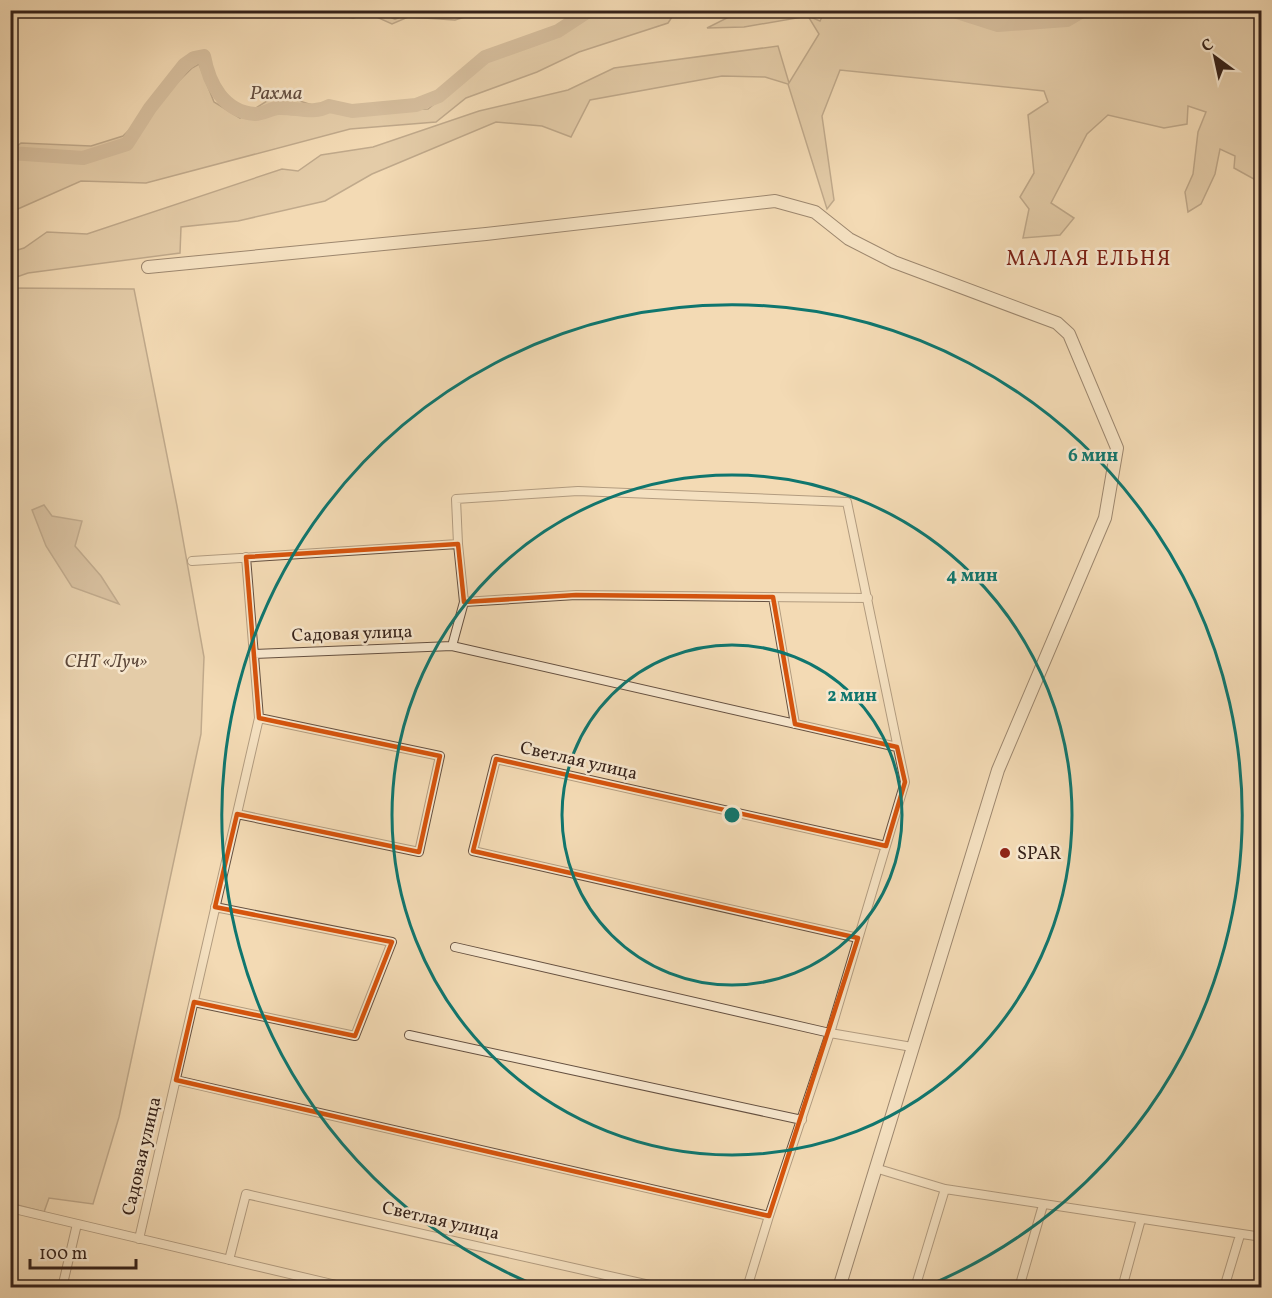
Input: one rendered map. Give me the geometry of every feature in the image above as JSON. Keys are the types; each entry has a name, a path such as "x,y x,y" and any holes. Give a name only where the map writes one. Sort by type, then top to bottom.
{"street":[{"path":"148,267 498,232 775,201 815,212 849,239 894,262 1057,323 1069,334 1117,448 1105,518 1002,757 839,1287"},
{"path":"747,1287 830,1033 905,782 848,502 578,491 456,499 464,602 452,646 897,747"},
{"path":"192,561 458,544"},
{"name":"Садовая улица","path":"139,1239 259,718 246,557"},
{"path":"464,602 576,595 868,598"},
{"path":"773,597 795,724"},
{"name":"Садовая улица","path":"254,654 452,646"},
{"path":"237,814 419,852 440,756 259,718"},
{"name":"Светлая улица","path":"858,938 473,851 496,759 886,846"},
{"path":"194,1002 355,1036 392,942 215,907"},
{"path":"455,947 830,1033 912,1047"},
{"path":"409,1035 802,1120"},
{"name":"Садовая улица","path":"176,1080 769,1216"},
{"path":"875,1168 945,1189 1262,1237"},
{"path":"915,1287 945,1189"},
{"name":"Светлая улица","path":"229,1260 246,1194 663,1287"},
{"path":"1018,1287 1043,1205"},
{"path":"10,1208 349,1287"},
{"path":"1122,1287 1141,1219"},
{"path":"62,1287 77,1224"},
{"path":"1224,1287 1240,1235"},
{"path":"10,1284 28,1287"}],"highlighted area":[{"path":"458,544 464,602 576,595 773,597 795,724 897,747 905,782 886,846 496,759 473,851 858,938 769,1216 176,1080 194,1002 355,1036 392,942 215,907 237,814 419,852 440,756 259,718 246,557"}],"green space":[{"path":"602,10 676,11 668,23 579,52 537,72 466,98 436,122 350,129 146,183 81,181 11,212 11,151 21,143 91,146 123,136 192,68 199,64 214,102 240,118 278,94 331,111 428,109 489,60 569,29"},
{"path":"1016,10 1026,24 1067,20 1084,11 1261,11 1261,183 1234,168 1235,156 1220,149 1215,174 1201,204 1188,212 1185,192 1193,174 1198,132 1206,112 1188,106 1187,124 1164,128 1108,115 1087,134 1051,203 1074,218 1060,235 1023,238 1029,209 1020,197 1034,173 1028,115 1048,102 1044,91 840,70 822,116 834,200 827,209 788,84 765,77 722,76 590,100 571,137 542,126 496,122 372,174 325,201 238,221 181,227 180,253 28,273 11,279 11,252 24,248 47,232 87,234 282,169 298,171 321,155 373,147 479,111 568,90 614,68 778,46 789,83 819,34 808,16 820,21 825,11"},
{"path":"321,11 485,11 455,20 408,17 392,24 370,14 353,18"},
{"path":"737,11 812,11 808,16 744,27 707,28"},
{"name":"СНТ «Луч»","path":"13,288 134,289 204,657 201,734 119,1117 93,1204 49,1198 44,1212 10,1203 10,290"}],"shaded area":[{"path":"44,505 52,516 82,521 75,546 101,576 119,604 72,587 46,546 32,510"}],"waterway":[{"path":"349,10 364,13 368,10"},
{"path":"376,10 395,19 404,15 408,10"},
{"path":"411,10 423,14 466,10"},
{"name":"Рахма","path":"10,153 83,158 127,144 150,108 184,65 194,58 204,56 210,77 220,95 235,108 244,112 258,114 278,108 317,110 329,106 352,111 416,105 439,96 485,57 558,31 590,10"},
{"name":"Рахма","path":"951,10 998,25 1067,20 1084,10"}],"place":[{"name":"SPAR","path":"1005,853"}],"district":[{"name":"МАЛАЯ ЕЛЬНЯ","path":"1089,258"}]}
